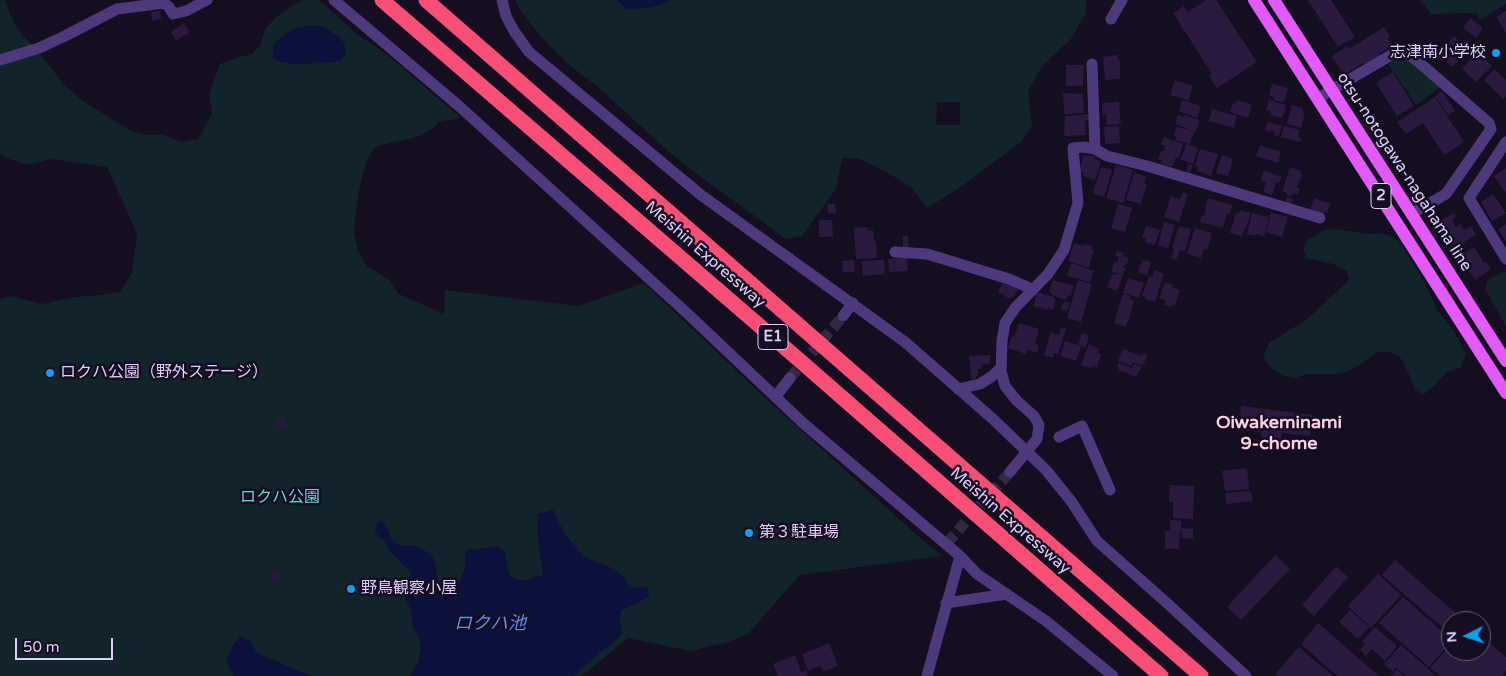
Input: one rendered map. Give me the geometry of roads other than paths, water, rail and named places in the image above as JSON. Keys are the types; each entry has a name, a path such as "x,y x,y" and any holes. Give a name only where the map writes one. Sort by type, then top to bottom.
{"highway":[{"name":"Meishin Expressway","path":"382,0 813,372 1161,676"},
{"name":"Meishin Expressway","path":"426,0 1201,676"}],"main road":[{"name":"otsu-notogawa-nagahama line","path":"1254,0 1506,393"},
{"name":"otsu-notogawa-nagahama line","path":"1274,0 1506,361"}],"street":[{"path":"0,60 39,48 63,38 117,9 164,3 173,14 186,11 207,0"},
{"path":"334,0 459,106 688,314 818,436 960,556 977,574 1046,621 1113,676"},
{"path":"502,0 506,16 514,31 530,52 702,195 905,342 993,419 1060,486 1096,541 1246,676"},
{"path":"1111,19 1122,0"},
{"path":"1318,98 1398,51 1407,52 1489,123 1491,129 1446,194 1411,214"},
{"path":"1092,64 1095,148"},
{"path":"1506,142 1469,198 1506,259"},
{"path":"1010,472 1036,440 1038,425 1034,416 1008,392 1002,378 1002,341 1005,323 1015,308 1048,274 1064,250 1078,203 1073,148 1095,148 1107,156 1147,166 1320,218"},
{"path":"895,252 927,254 1009,279 1032,289"},
{"path":"843,316 853,303"},
{"path":"958,389 980,384 1001,368"},
{"path":"776,396 790,378"},
{"path":"1059,437 1082,426 1110,490"},
{"path":"927,676 960,556"},
{"path":"946,603 1007,594"}],"water":[{"path":"618,0 669,0 653,7 629,9 625,8"},
{"path":"312,25 325,27 341,39 346,53 341,60 327,63 293,64 273,58 273,45 280,38 292,29"},
{"name":"ロクハ池","path":"553,510 563,531 584,557 614,569 633,588 644,586 648,588 648,597 621,611 619,618 622,633 617,639 574,676 411,676 413,669 417,665 421,649 419,636 413,629 411,610 403,591 410,579 410,572 389,550 384,540 378,536 375,531 378,522 382,521 386,525 391,539 397,544 405,546 414,545 431,554 435,563 438,582 459,583 465,569 465,553 470,549 497,546 505,552 511,577 522,581 543,575 537,532 538,514"},
{"path":"240,637 248,639 257,653 311,676 234,676 226,661 233,645"}],"tunnel":[{"path":"790,378 843,316"},
{"path":"947,543 1010,472"}],"place":[{"name":"志津南小学校","path":"1496,53"},
{"name":"ロクハ公園（野外ステージ）","path":"50,373"},
{"name":"第３駐車場","path":"749,533"},
{"name":"野鳥観察小屋","path":"351,589"}],"district":[{"name":"Oiwakeminami 9-chome","path":"1279,433"}],"park label":[{"name":"ロクハ公園","path":"280,498"}]}
